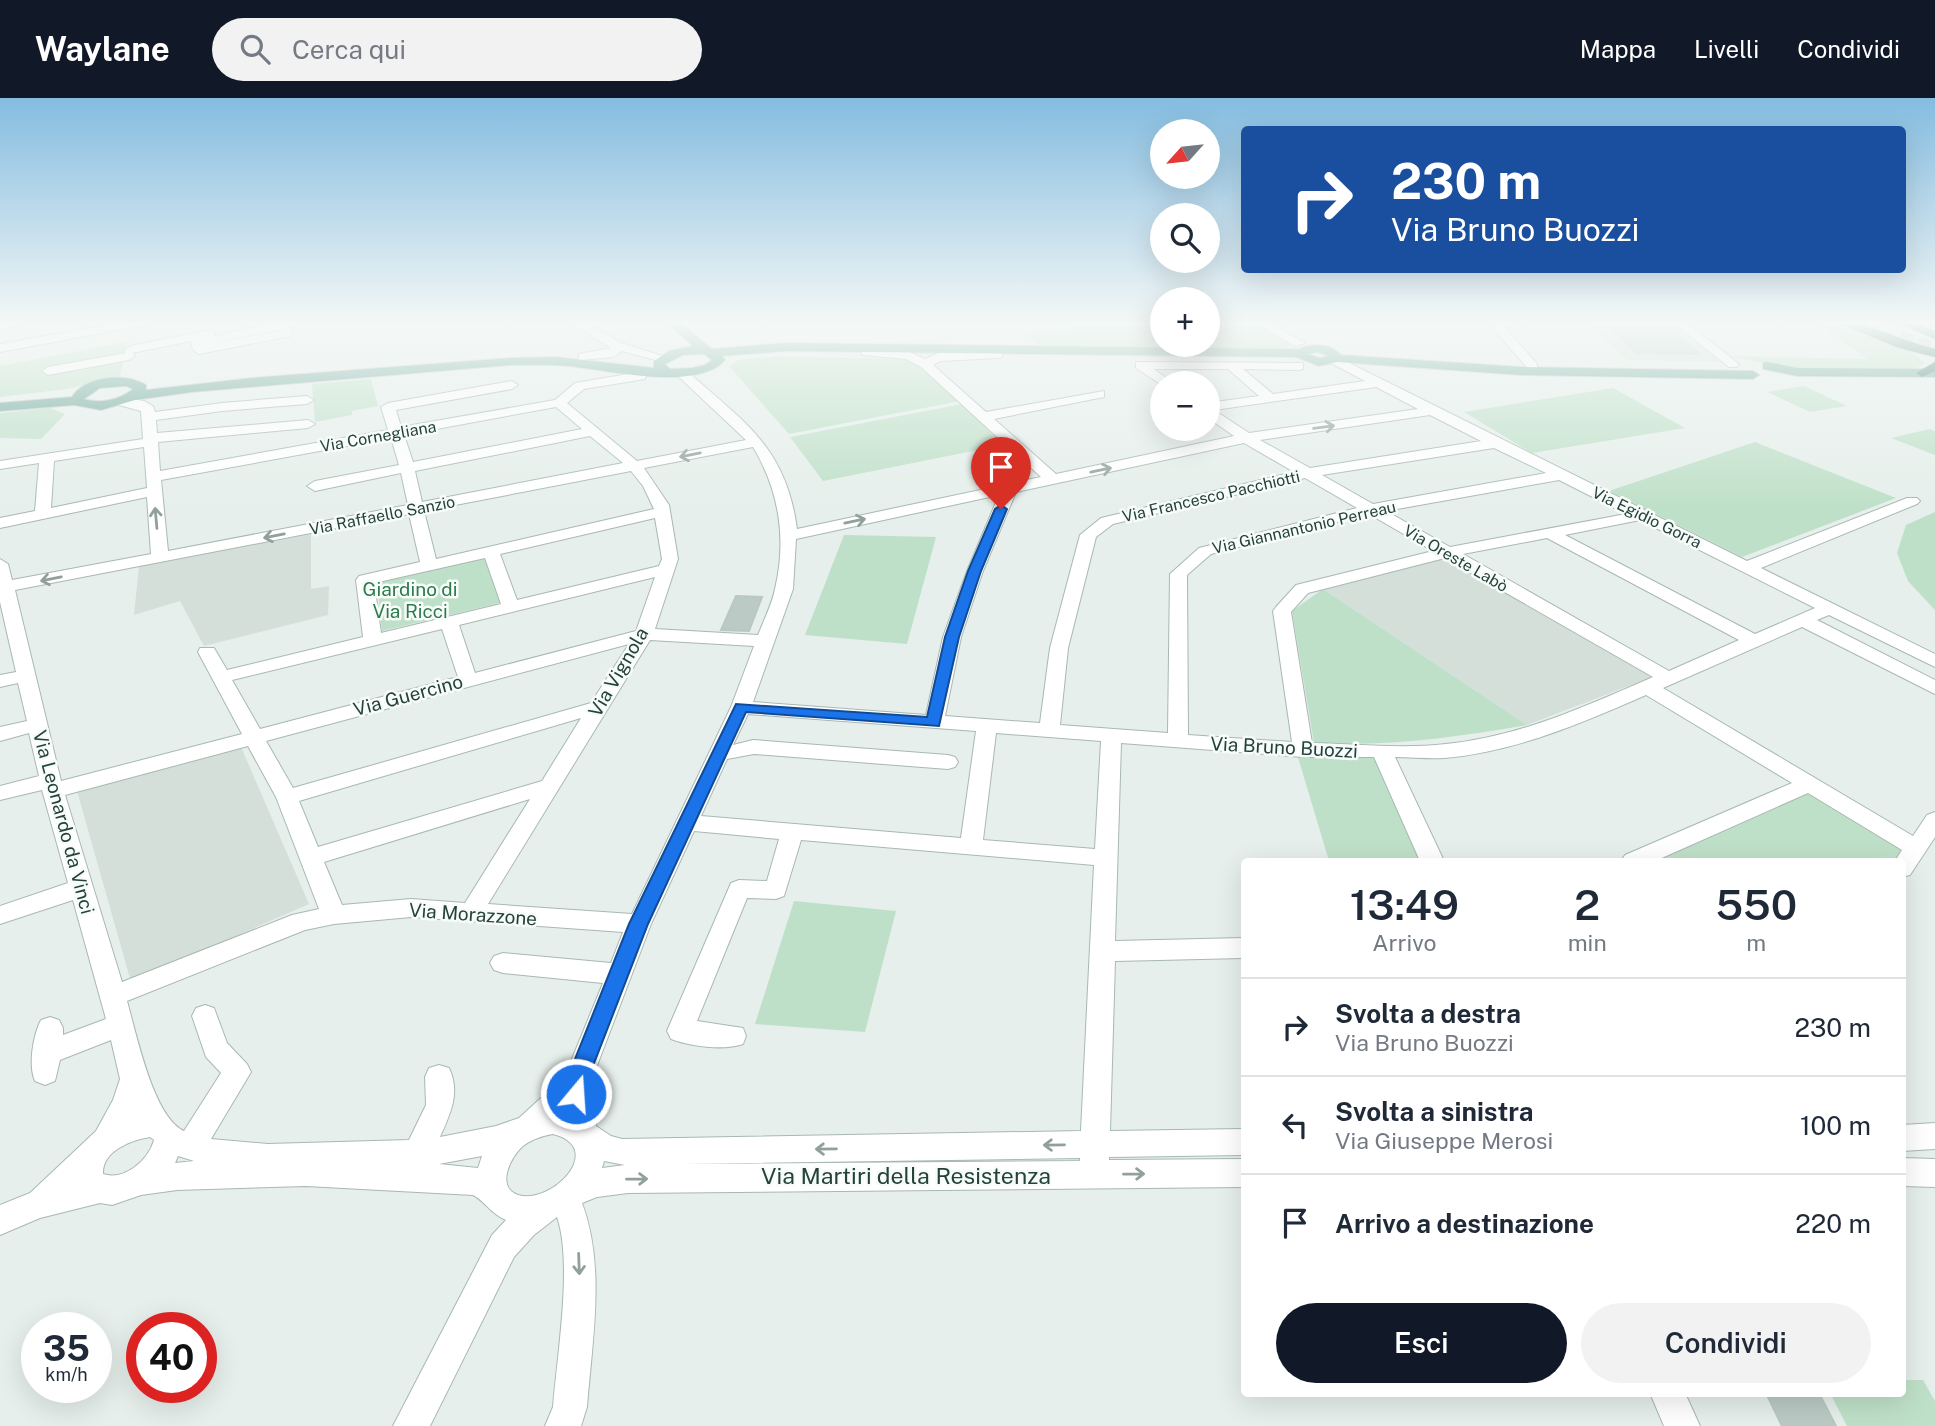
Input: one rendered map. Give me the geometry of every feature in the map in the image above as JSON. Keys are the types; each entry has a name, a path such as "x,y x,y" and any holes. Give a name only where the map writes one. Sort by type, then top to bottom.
{"main road":[{"path":"0,405 78,397 104,384 115,383"},
{"path":"126,383 131,395"},
{"path":"131,395 249,383"},
{"path":"78,397 96,405 131,395 250,383"}],"street":[{"name":"Via Cornegliana","path":"0,523 153,484 308,419 396,433 559,403 580,386 598,383"},
{"path":"503,1246 501,1213 491,1181 495,1160 501,1149 576,1084 639,924 741,707 784,589 789,536 781,488 757,442 693,383"},
{"path":"701,383 704,392"},
{"path":"946,383 1053,480"},
{"path":"1251,383 1270,398"},
{"path":"1220,408 1376,383"},
{"name":"Via Egidio Gorra","path":"1376,383 1935,661"},
{"path":"429,566 407,468 388,407 512,385"},
{"path":"983,417 1099,394"},
{"path":"131,395 146,407 149,417 160,558"},
{"path":"149,417 208,410 229,403 308,419"},
{"name":"Via Vignola","path":"470,914 644,634 670,559 662,512 650,485 635,466 559,403"},
{"path":"224,433 238,406"},
{"path":"789,536 1246,439 1432,411"},
{"path":"0,465 151,440 224,433 308,419"},
{"path":"180,448 224,433 308,419"},
{"name":"Via Oreste Labò","path":"1220,419 1246,439 1670,679"},
{"path":"175,425 224,433"},
{"path":"315,486 594,431"},
{"name":"Via Raffaello Sanzio","path":"3,588 757,442"},
{"name":"Via Francesco Pacchiotti","path":"1049,732 1059,648 1088,535 1107,521 1307,473 1496,443"},
{"path":"43,514 47,458"},
{"name":"Via Giannantonio Perreau","path":"1178,741 1178,574 1205,551 1371,509 1562,475"},
{"path":"934,723 952,637 975,571 1010,488"},
{"path":"1748,567 1912,501"},
{"path":"373,640 365,580 662,512"},
{"path":"1303,750 1282,611 1302,589 1448,552 1644,515"},
{"path":"1549,533 1756,642"},
{"path":"491,552 511,607"},
{"name":"Via Leonardo da Vinci","path":"0,564 7,630 26,675 52,785 134,1079 172,1138"},
{"path":"223,677 667,569"},
{"name":"Via Bruno Buozzi","path":"741,707 1303,750 1445,751 1508,740 1567,722 1830,608"},
{"path":"1803,620 1935,688"},
{"path":"449,622 468,679"},
{"name":"Via Guercino","path":"0,793 52,785 254,737 644,634 767,641"},
{"path":"207,652 287,797 334,915"},
{"path":"0,681 26,675"},
{"path":"1649,688 1916,848"},
{"path":"287,797 598,707"},
{"path":"0,734 38,725"},
{"path":"971,847 987,727"},
{"path":"1094,1175 1111,736"},
{"path":"721,752 736,752 753,747 948,762"},
{"path":"1382,751 1431,858"},
{"path":"1640,858 1810,784"},
{"path":"312,858 549,786"},
{"path":"1906,863 1935,820"},
{"path":"687,823 1106,858"},
{"path":"733,1036 680,1031 739,889 776,890 792,832"},
{"path":"0,915 81,888"},
{"name":"Via Morazzone","path":"113,996 301,922 334,915 411,908 639,924"},
{"path":"1103,950 1241,948"},
{"path":"503,963 618,974"},
{"path":"136,1182 161,1161 172,1138 237,1072 216,1049 205,1016"},
{"path":"47,1051 121,1025"},
{"path":"417,1155 440,1105 439,1077"},
{"path":"99,1189 89,1182 86,1170 126,1103 134,1079"},
{"path":"411,1426 503,1246 523,1224 564,1198 586,1175 590,1164 590,1145 583,1133 576,1084"},
{"path":"38,1204 99,1148 133,1126 150,1124 172,1138 216,1155 256,1158 417,1155 489,1143 553,1121 564,1122 583,1133"},
{"name":"Via Martiri della Resistenza","path":"583,1133 610,1151 622,1152 885,1162 1094,1175 1241,1173"},
{"path":"1906,1138 1935,1136"},
{"name":"Via Martiri della Resistenza","path":"564,1198 587,1185 617,1179 885,1162 1095,1144 1241,1142"},
{"path":"0,1220 38,1204 99,1189 117,1189 136,1182 168,1177 280,1172 477,1181 509,1207 526,1211 564,1198"},
{"path":"563,1426 570,1407 580,1269 576,1228 564,1198"},
{"path":"1669,1397 1682,1426"}],"shaded area":[{"path":"311,534 311,589 329,586 328,615 204,646 180,601 134,615 139,566"},
{"path":"1446,557 1655,676 1527,725 1323,589"},
{"path":"241,747 309,904 131,982 77,791"}],"green space":[{"path":"0,383 92,383 67,389 0,397"},
{"path":"372,383 378,406 352,411 352,415 315,422 312,384"},
{"path":"744,383 940,383 960,401 789,434"},
{"path":"1804,386 1847,406 1810,412 1767,392"},
{"path":"1613,388 1685,428 1532,453 1464,412"},
{"path":"962,404 1003,445 823,481 790,437"},
{"path":"50,408 65,414 41,439 0,438 0,413"},
{"path":"1930,429 1935,431 1935,455 1891,438"},
{"path":"1755,442 1896,498 1742,557 1609,491"},
{"path":"1935,512 1935,610 1908,581 1897,553 1906,525"},
{"path":"844,535 936,537 907,644 805,635"},
{"name":"Giardino di Via Ricci","path":"485,558 500,603 382,631 377,582"},
{"path":"1323,589 1527,725 1421,740 1368,744 1314,743 1292,611"},
{"path":"1297,754 1377,755 1421,858 1328,858"},
{"path":"1811,790 1906,847 1898,858 1658,858"},
{"path":"794,901 896,911 865,1032 755,1024"},
{"path":"1906,1380 1923,1380 1935,1401 1935,1426 1847,1426 1832,1397 1906,1397"}],"building":[{"path":"736,596 762,597 749,631 721,630"},
{"path":"1768,1397 1821,1397 1836,1426 1782,1426"}],"route":[{"path":"576,1094 576,1084 639,924 741,707 934,723 952,637 975,571 1001,509"}]}
